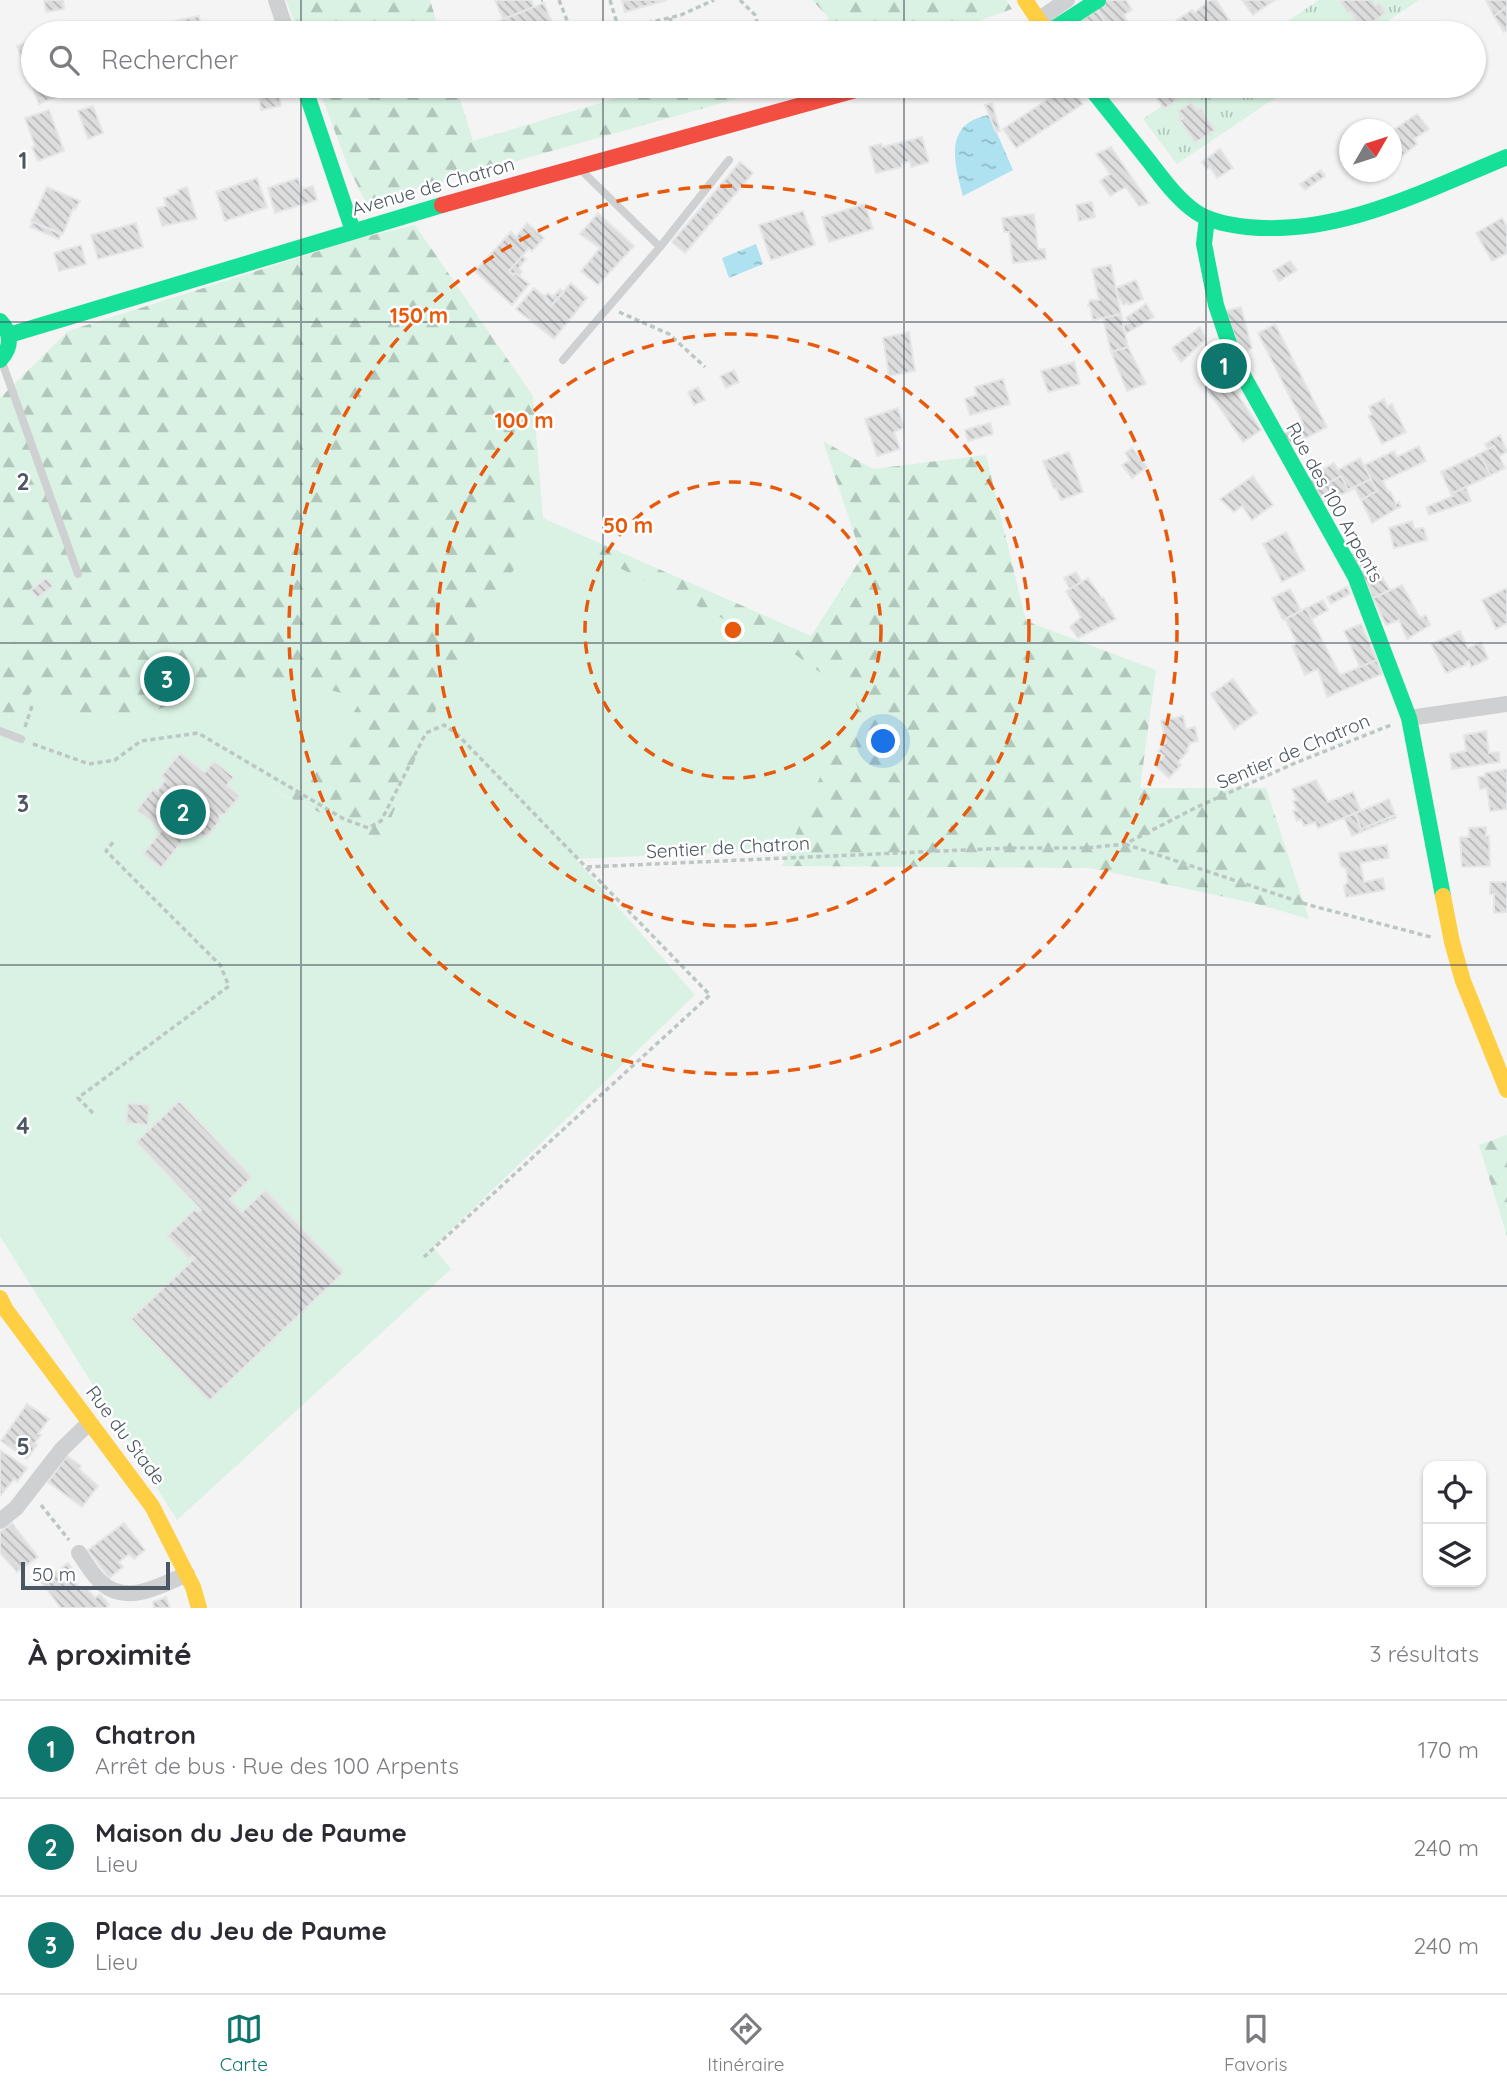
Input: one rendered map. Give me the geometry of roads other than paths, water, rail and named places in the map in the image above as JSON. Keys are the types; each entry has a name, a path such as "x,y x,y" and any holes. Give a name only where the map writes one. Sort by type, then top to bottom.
{"street":[{"path":"276,0 283,21"},
{"path":"1025,0 1039,21"},
{"path":"1050,21 1067,0"},
{"path":"1059,21 1098,0"},
{"path":"308,98 353,231"},
{"name":"Avenue de Chatron","path":"9,335 353,231 826,98"},
{"path":"1099,98 1176,195 1195,212 1227,224 1264,230 1332,223 1376,209 1507,157"},
{"name":"Rue des 100 Arpents","path":"1207,218 1204,244 1209,274 1216,306 1235,361 1355,576 1409,718 1452,942 1463,981 1507,1090"},
{"path":"0,321 9,335 9,348 0,360"},
{"path":"1409,718 1507,704"},
{"name":"Rue du Stade","path":"2,1307 152,1506 193,1587 199,1608"},
{"path":"0,1521 16,1508 62,1449 89,1423"},
{"path":"79,1553 101,1583 113,1591 135,1593 161,1586 187,1574"}],"lane":[{"path":"563,360 660,247 729,160"},
{"path":"578,166 660,247"},
{"path":"0,360 78,575"},
{"path":"0,731 21,739"}],"water":[{"path":"989,115 1013,170 963,196 955,158 958,135 964,126 974,119"},
{"path":"756,244 763,264 729,278 722,258"}],"place":[{"name":"Chatron","path":"1224,366"},
{"name":"Place du Jeu de Paume","path":"167,679"},
{"name":"Maison du Jeu de Paume","path":"183,812"}]}
